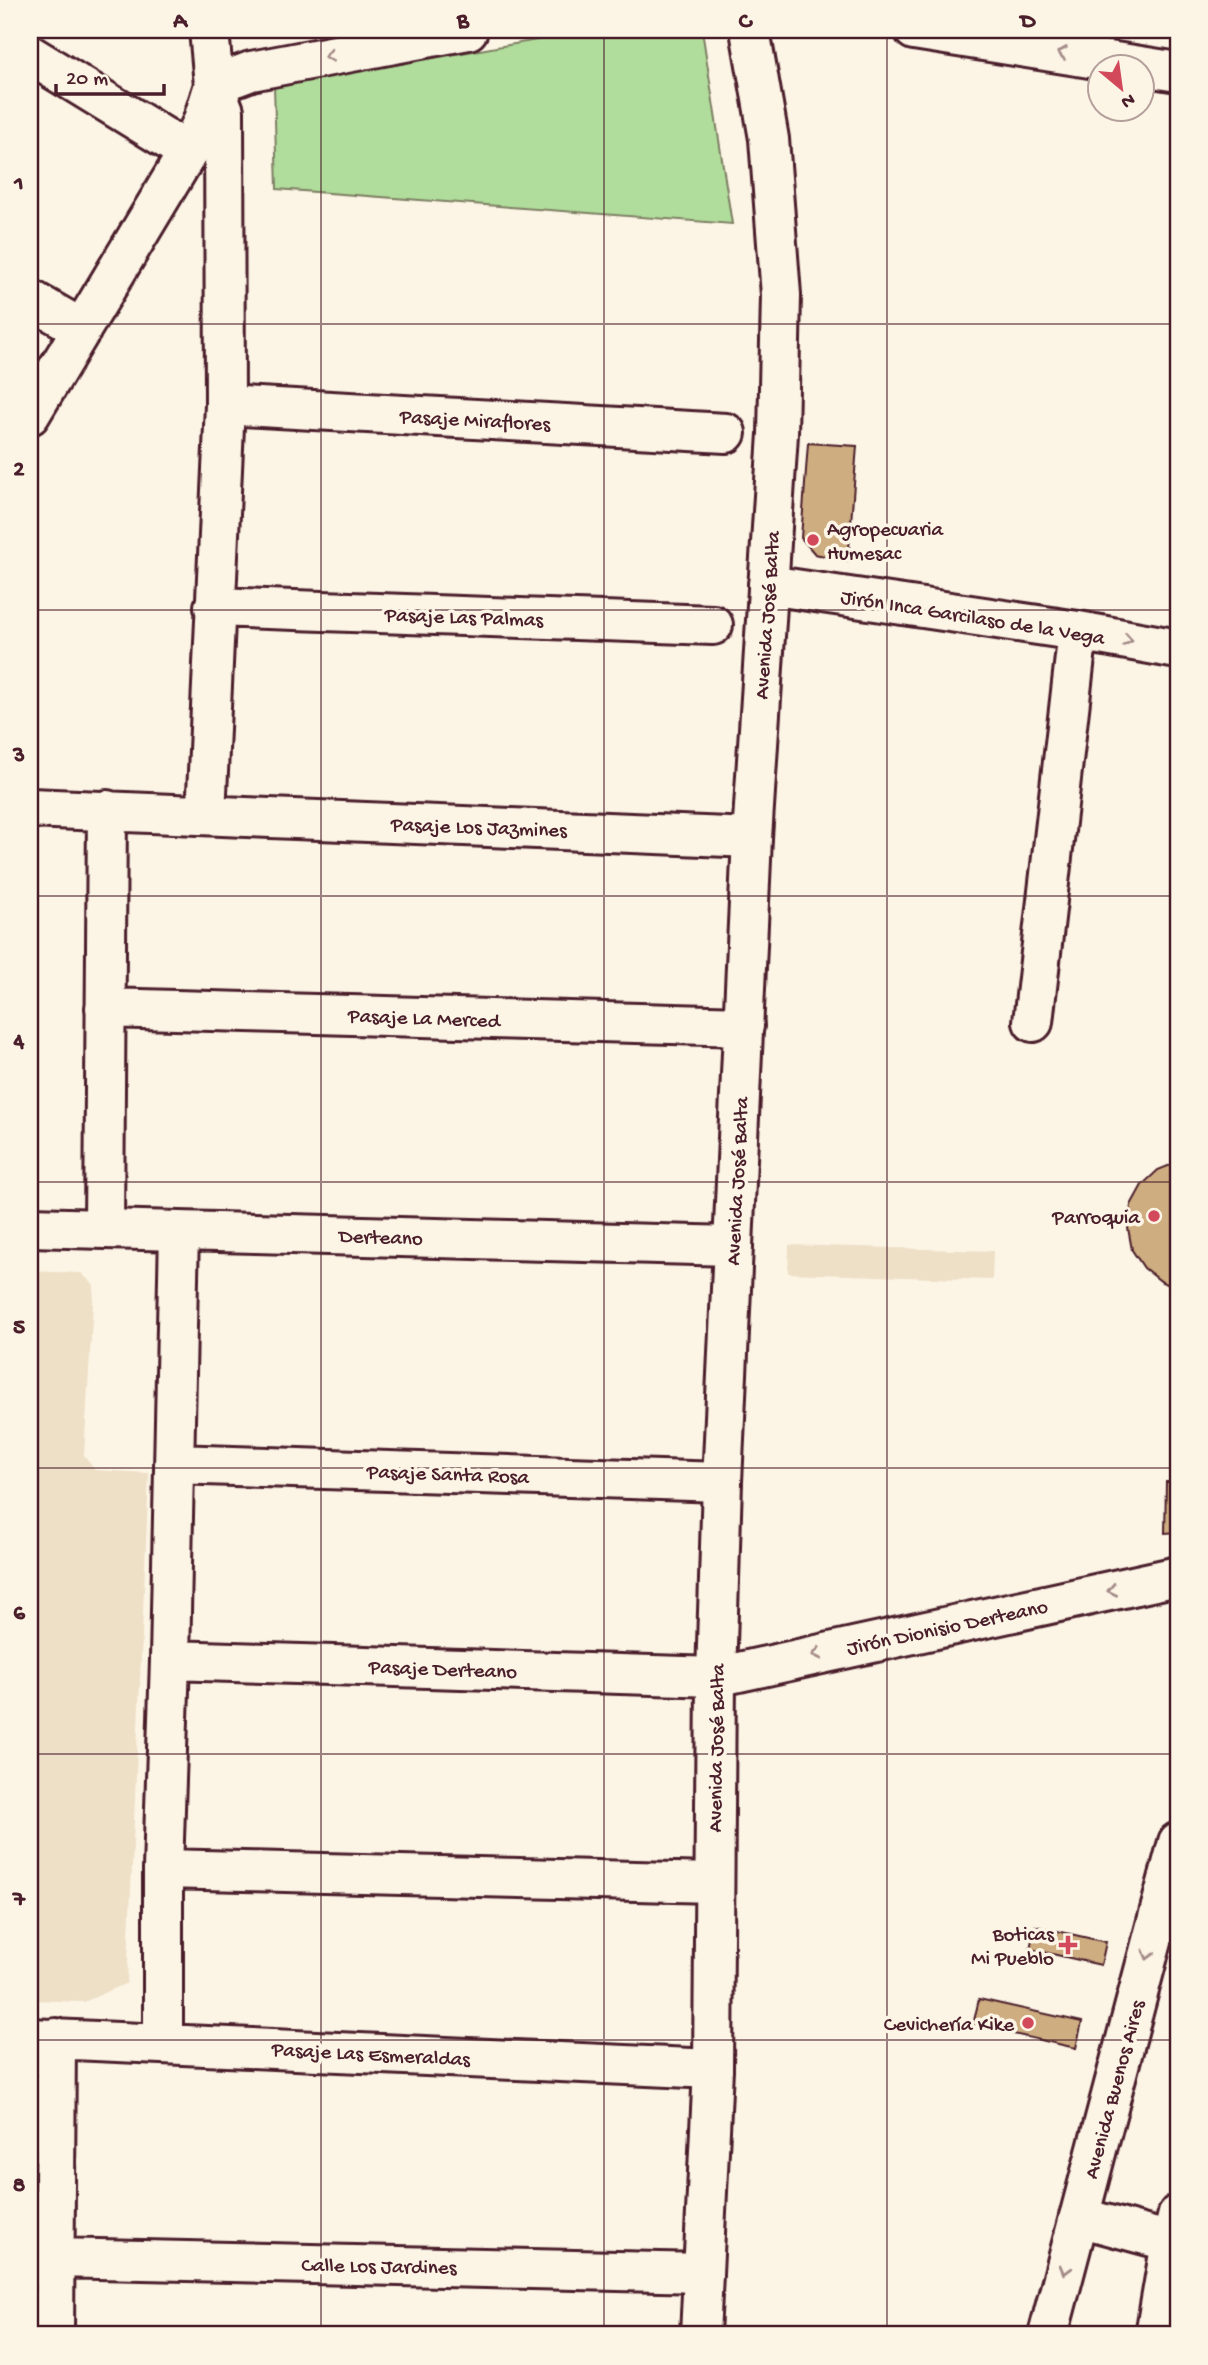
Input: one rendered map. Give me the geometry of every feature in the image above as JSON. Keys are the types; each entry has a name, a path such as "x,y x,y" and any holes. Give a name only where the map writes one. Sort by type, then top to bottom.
{"street":[{"path":"206,815 225,405 224,111 214,85 208,30"},
{"path":"214,85 251,71 468,30"},
{"name":"Avenida José Balta","path":"699,2335 713,2070 716,1676 722,1482 752,838 778,434 781,295 769,139 750,30"},
{"path":"914,30 1178,72"},
{"path":"30,55 188,152"},
{"path":"30,415 188,152 202,122 214,85"},
{"path":"30,299 82,329"},
{"name":"Pasaje Miraflores","path":"225,405 726,433"},
{"name":"Jirón Inca Garcilaso de la Vega","path":"768,585 1078,631 1178,649"},
{"name":"Pasaje Las Palmas","path":"214,607 713,625"},
{"path":"1032,1022 1078,631"},
{"name":"Pasaje Los Jazmines","path":"30,808 752,838"},
{"path":"104,1229 107,810"},
{"name":"Pasaje La Merced","path":"105,1007 744,1026"},
{"name":"Derteano","path":"30,1227 733,1246"},
{"path":"163,2043 163,1869 179,1231"},
{"name":"Pasaje Santa Rosa","path":"174,1464 722,1482"},
{"name":"Jirón Dionisio Derteano","path":"716,1676 1178,1576"},
{"name":"Pasaje Derteano","path":"170,1660 716,1676"},
{"name":"Avenida Buenos Aires","path":"1048,2335 1178,1842"},
{"path":"163,1869 713,1884"},
{"path":"43,2038 54,2258 54,2335"},
{"name":"Pasaje Las Esmeraldas","path":"43,2038 713,2070"},
{"path":"1079,2217 1176,2232 1155,2335"},
{"name":"Calle Los Jardines","path":"54,2258 704,2273"}],"shaded area":[{"path":"789,1245 993,1251 992,1280 788,1273"},
{"path":"30,1271 81,1273 94,1285 84,1456 95,1470 149,1473 127,1983 84,2002 30,2000"}],"green space":[{"path":"594,30 702,30 732,224 277,189 274,86"}],"building":[{"path":"808,443 857,446 848,561 815,554 801,538"},
{"name":"Parroquia","path":"1178,1162 1178,1288 1162,1282 1144,1268 1132,1250 1128,1228 1131,1205 1142,1185 1158,1170"},
{"path":"1173,1352 1178,1352 1178,1380 1174,1381"},
{"path":"1166,1482 1178,1482 1178,1532 1165,1533"},
{"name":"Boticas Mi Pueblo","path":"1035,1926 1106,1942 1101,1965 1030,1949"},
{"name":"Cevichería Kike","path":"979,1999 1082,2022 1076,2048 973,2025"}],"place":[{"name":"Agropecuaria Humesac","path":"813,540"},
{"name":"Parroquia","path":"1154,1216"},
{"name":"Boticas Mi Pueblo","path":"1068,1945"},
{"name":"Cevichería Kike","path":"1028,2023"}]}
